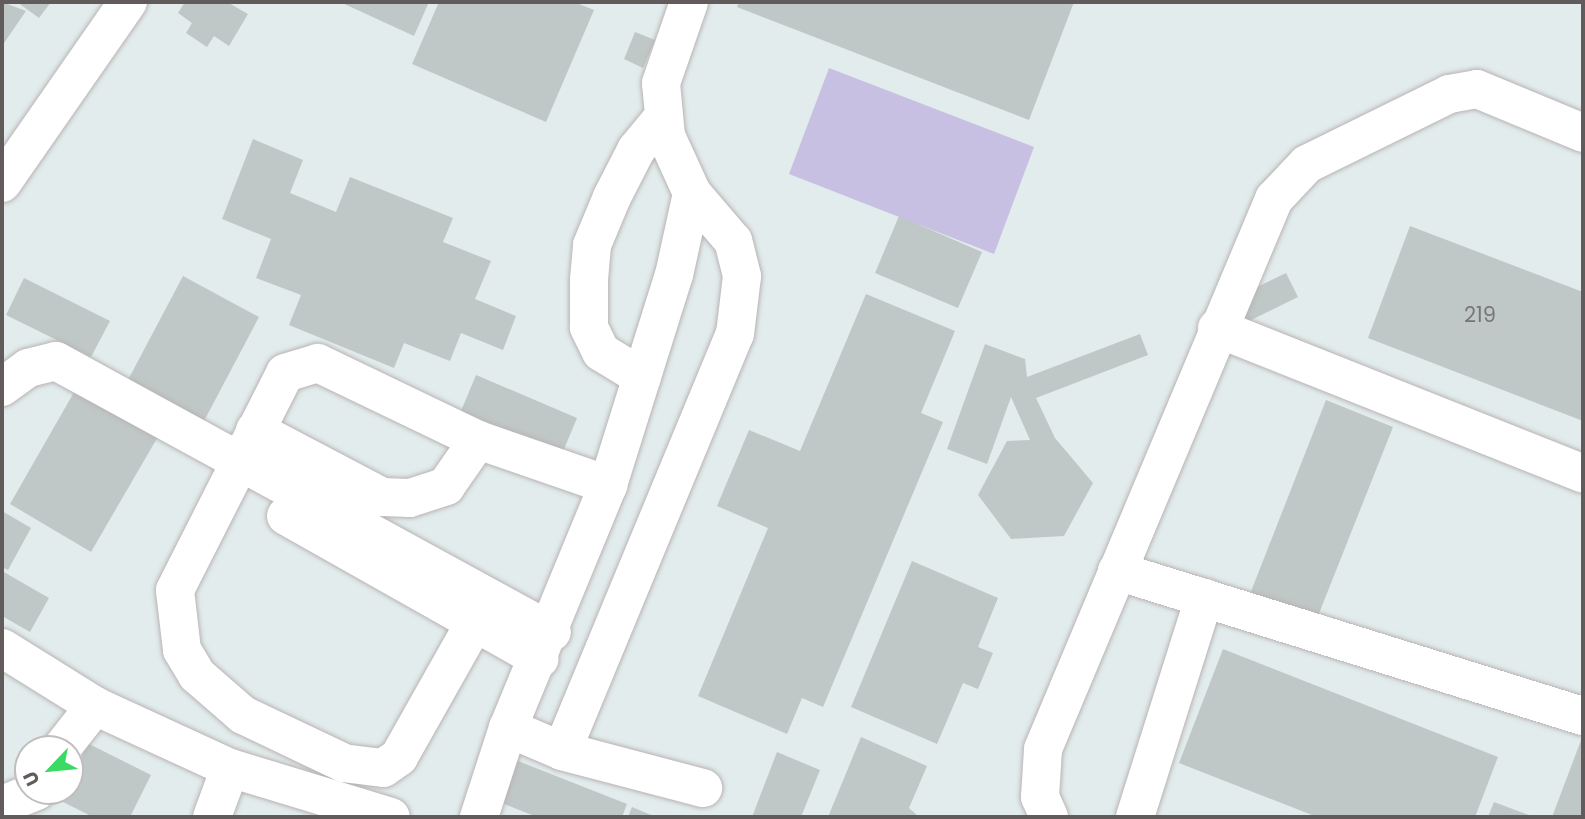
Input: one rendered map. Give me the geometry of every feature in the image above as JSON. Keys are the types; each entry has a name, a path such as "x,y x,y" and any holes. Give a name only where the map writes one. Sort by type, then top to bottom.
{"street":[{"path":"2,183 128,2"},
{"path":"562,751 735,334 742,276 733,241 692,193 666,136 661,83 690,2"},
{"path":"1049,817 1041,797 1043,749 1216,328 1274,200 1307,164 1449,94 1477,89 1583,133"},
{"path":"642,377 601,352 589,327 589,279 592,245 611,197 636,150 664,116"},
{"path":"490,813 508,728 546,645 608,485 642,377 692,193"},
{"path":"1216,328 1583,474"},
{"path":"2,387 28,368 56,361 242,459 546,645"},
{"path":"475,622 398,757 383,768 344,763 243,715 197,675 182,650 175,590 285,373 318,363 478,440 608,485"},
{"path":"242,459 382,497 410,498 446,486 478,440"},
{"path":"242,459 475,622 546,645"},
{"path":"1116,571 1583,716"},
{"path":"1135,817 1204,598"},
{"path":"2,648 95,706 230,768 391,817"},
{"path":"72,735 95,706"},
{"path":"508,728 562,751 703,788"},
{"path":"212,817 230,768"}],"shaded area":[{"path":"829,68 1034,147 994,254 789,174"}],"building":[{"path":"2,2 26,11 2,46"},
{"path":"17,2 51,2 39,18"},
{"path":"185,2 227,2 248,14 229,46 214,36 207,47 186,33 192,23 178,13"},
{"path":"340,2 429,2 414,36"},
{"path":"439,2 574,2 594,10 546,122 412,64"},
{"path":"739,2 1074,2 1029,120 737,7"},
{"path":"635,32 655,40 643,68 624,59"},
{"path":"253,139 303,160 290,193 336,212 350,177 453,218 443,242 491,261 475,299 516,316 503,350 461,333 450,361 404,343 394,368 289,325 301,295 256,278 271,239 222,219"},
{"path":"899,216 982,252 958,308 875,273"},
{"path":"1410,226 1583,292 1583,421 1368,338"},
{"path":"1286,273 1298,297 1243,324 1231,300"},
{"path":"183,276 259,317 204,421 128,380"},
{"path":"24,278 110,321 91,357 6,315"},
{"path":"866,294 955,331 921,413 943,422 823,707 802,698 787,734 698,696 768,528 717,506 749,430 800,451"},
{"path":"1140,334 1148,355 1036,398 1055,438 1093,483 1064,536 1011,539 978,495 1007,441 1030,440 1011,397 987,464 947,449 985,344 1025,359 1027,377"},
{"path":"476,375 577,418 562,454 461,411"},
{"path":"81,380 163,428 91,552 10,504"},
{"path":"1326,400 1393,427 1316,621 1250,594"},
{"path":"2,511 31,528 8,570 2,567"},
{"path":"912,561 998,598 978,647 993,653 978,689 963,683 937,744 851,707"},
{"path":"2,571 49,598 30,632 2,616"},
{"path":"1223,649 1498,757 1475,817 1317,817 1179,763"},
{"path":"1583,735 1583,817 1552,817"},
{"path":"861,737 927,766 909,808 919,817 828,817"},
{"path":"87,743 151,775 130,817 93,817 69,805 84,805 84,751"},
{"path":"777,752 820,770 801,817 752,817"},
{"path":"513,759 627,804 622,817 537,817 497,801"},
{"path":"1494,802 1534,817 1488,817"},
{"path":"632,807 656,817 628,817"}]}
